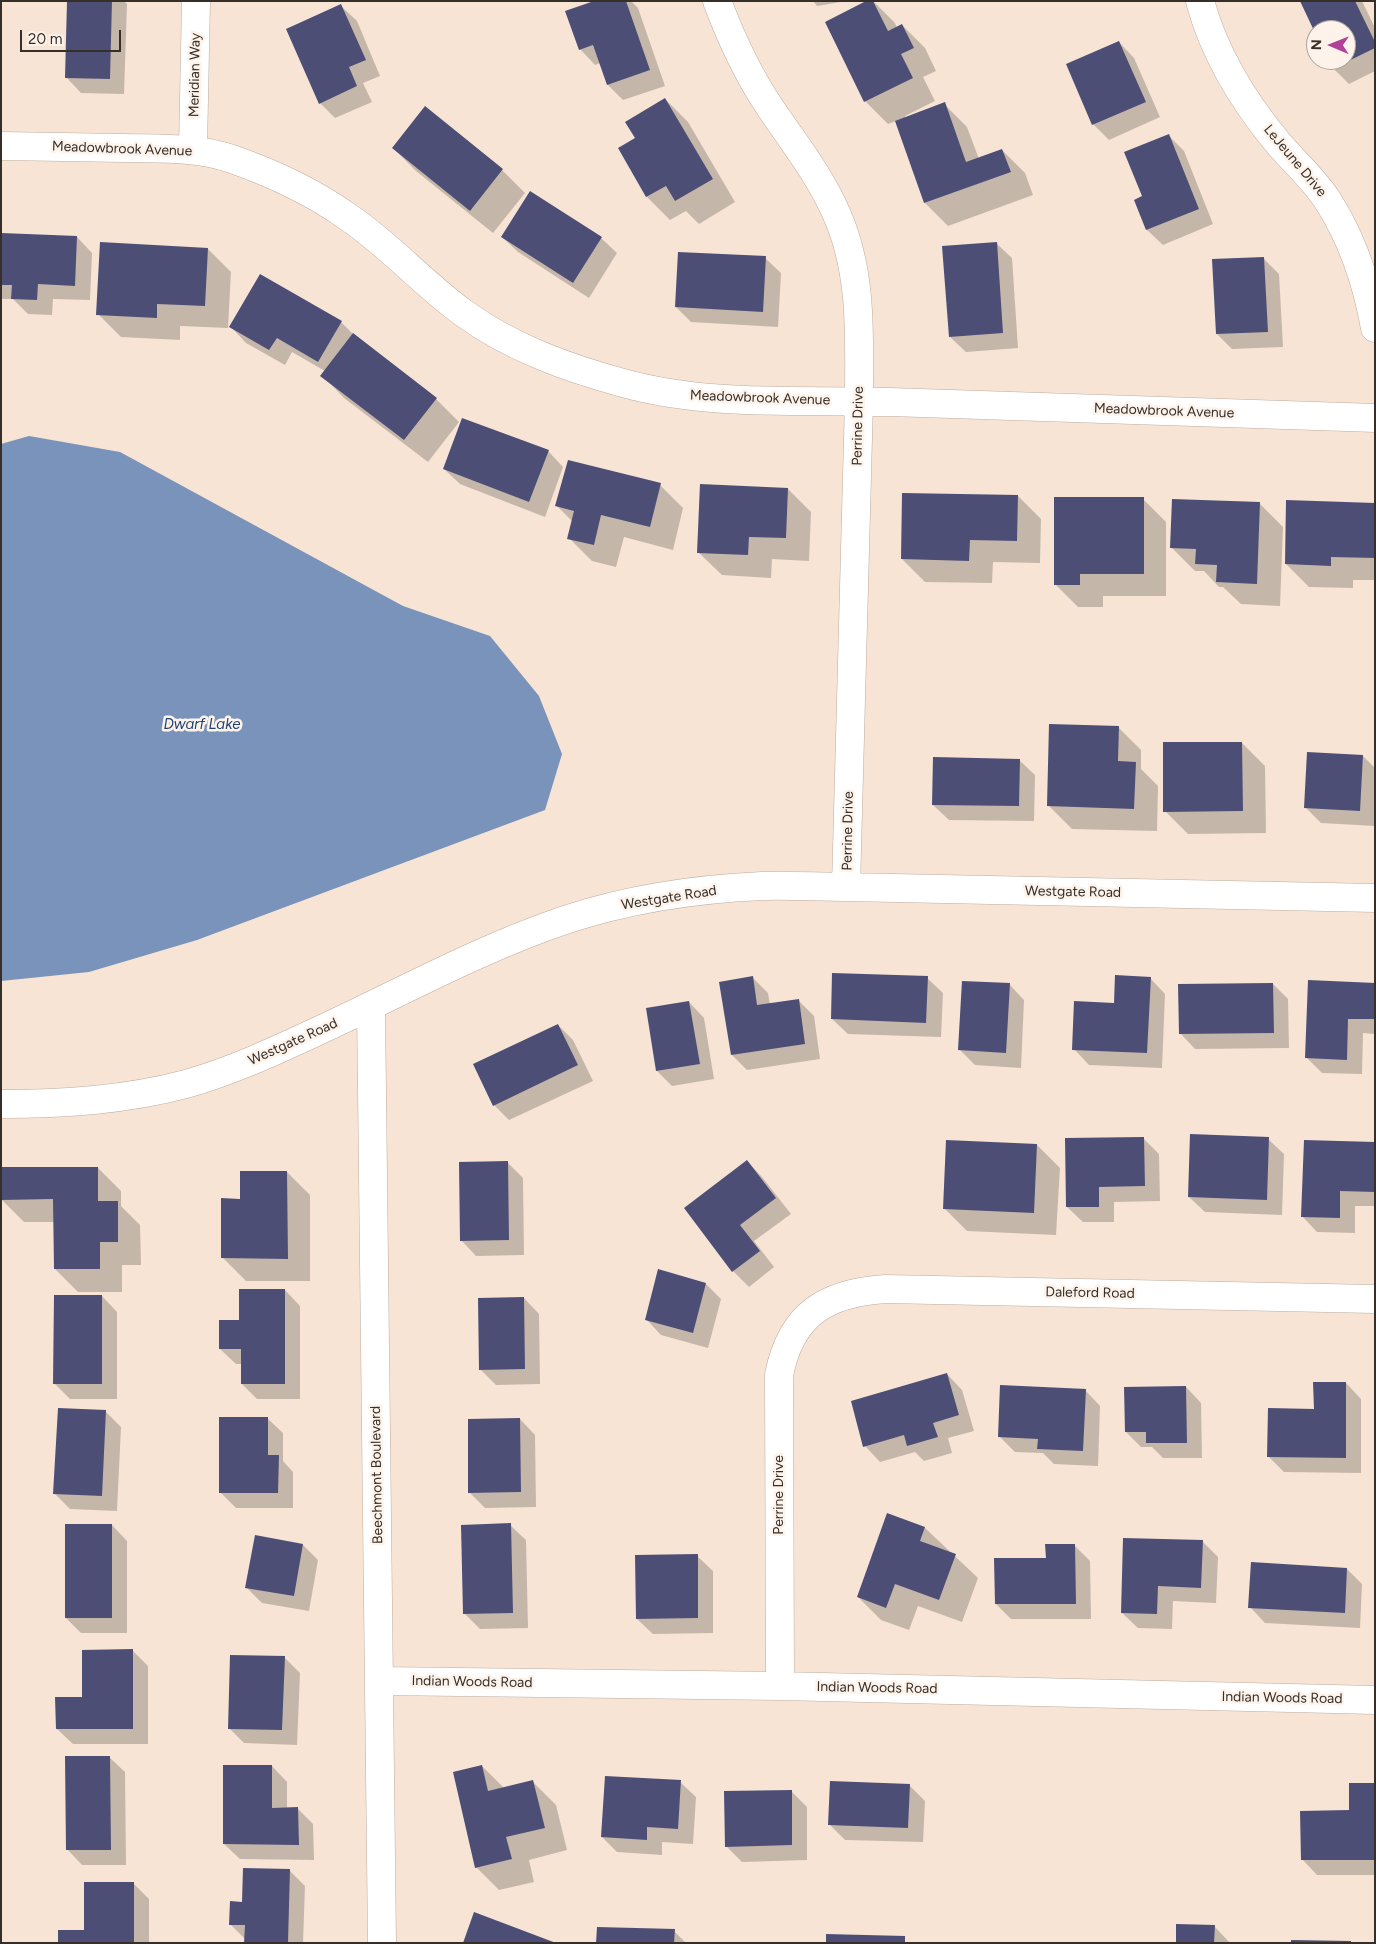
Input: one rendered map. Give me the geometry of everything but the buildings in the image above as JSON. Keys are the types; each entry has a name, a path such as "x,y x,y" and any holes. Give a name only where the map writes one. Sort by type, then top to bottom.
{"street":[{"name":"Meridian Way","path":"193,149 196,1"},
{"name":"Perrine Drive","path":"717,1 729,35 746,68 768,106 819,178 838,216 850,253 857,289 860,328 859,401 846,887"},
{"name":"LeJeune Drive","path":"1200,1 1216,44 1234,80 1279,144 1312,178 1343,226 1356,253 1365,280 1375,328"},
{"name":"Meadowbrook Avenue","path":"1,146 193,149 228,158 264,172 314,196 350,218 388,249 427,285 467,316 516,345 567,366 627,384 686,396 742,400 859,401 1375,418"},
{"name":"Westgate Road","path":"1,1104 66,1104 120,1098 187,1083 226,1071 270,1054 498,945 568,919 612,907 681,894 763,886 1375,898"},
{"name":"Beechmont Boulevard","path":"370,1006 382,1943"},
{"name":"Daleford Road","path":"810,1312 838,1296 860,1290 885,1289 1375,1299"},
{"name":"Perrine Drive","path":"780,1686 779,1375 782,1358 789,1341 797,1326 810,1312"},
{"name":"Indian Woods Road","path":"380,1681 780,1686 1375,1700"}],"water":[{"name":"Dwarf Lake","path":"29,436 120,452 403,606 490,636 539,696 562,754 545,810 197,940 89,972 1,981 1,444"}]}
